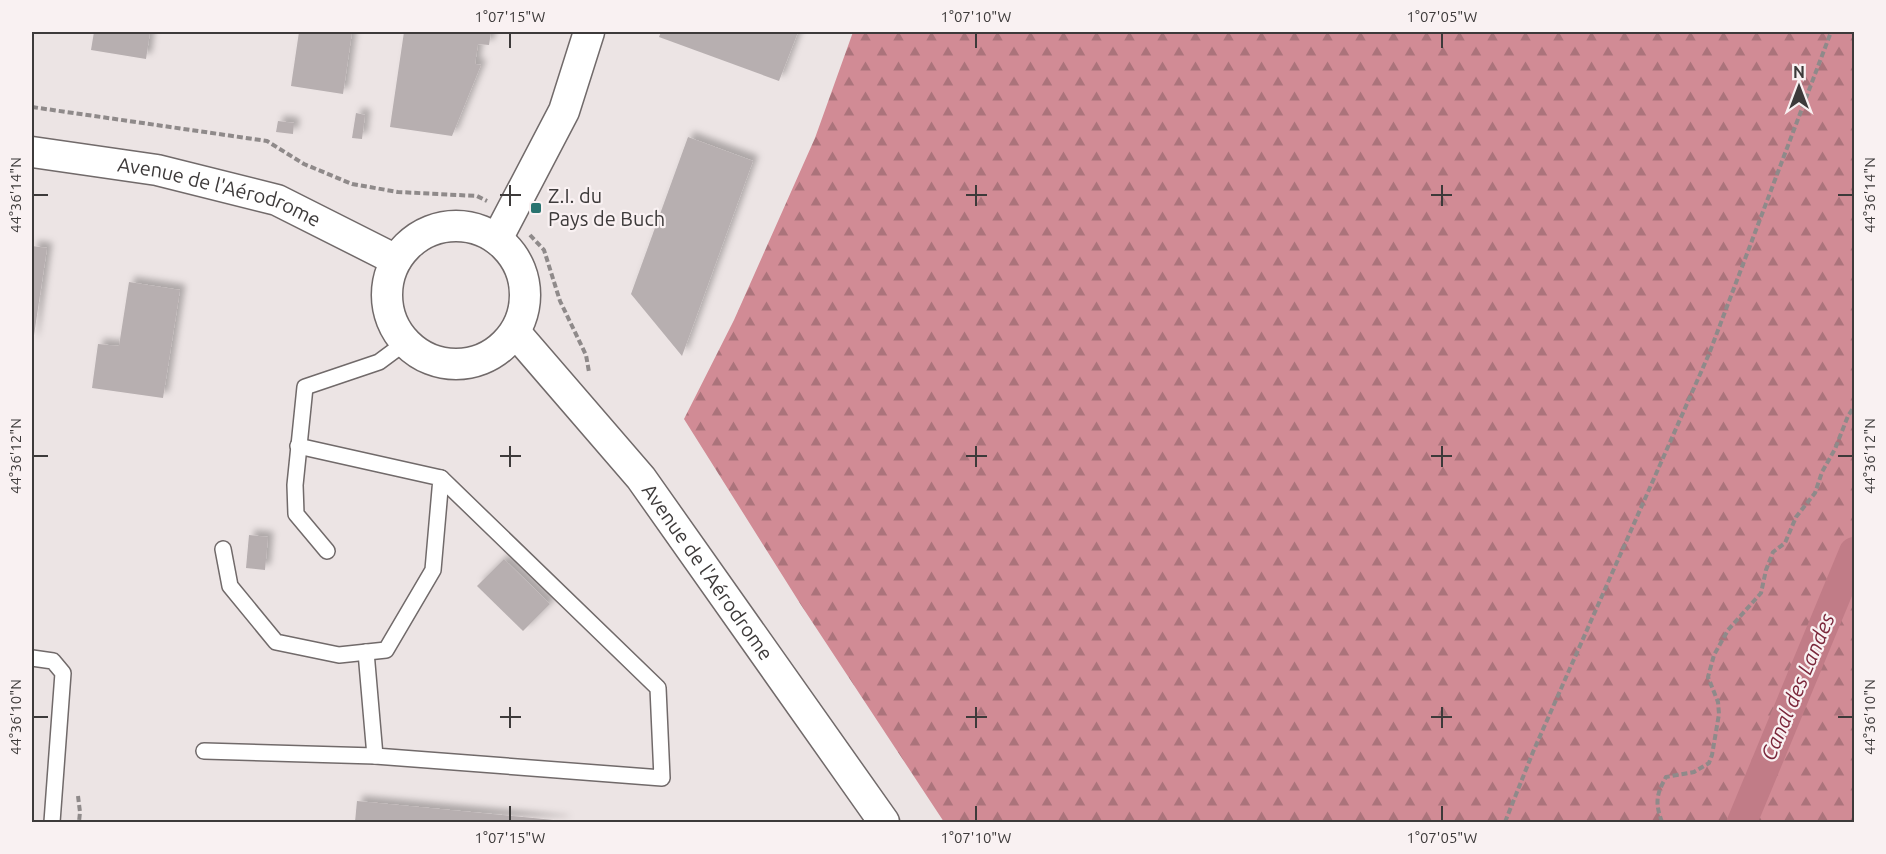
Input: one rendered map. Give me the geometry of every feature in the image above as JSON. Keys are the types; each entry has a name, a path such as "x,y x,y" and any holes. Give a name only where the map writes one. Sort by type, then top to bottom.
{"street":[{"path":"504,226 476,229 454,225 431,231 411,242 396,260 388,281 387,303 394,324 406,342 423,355 442,362 463,363 483,358 501,347 515,332 523,313 526,292 522,272 512,254 504,226 564,111 589,32"},
{"name":"Avenue de l'Aérodrome","path":"32,152 157,170 278,200 396,260"},
{"name":"Avenue de l'Aérodrome","path":"515,332 641,478 884,822"}],"lane":[{"path":"327,551 296,514 295,485 305,387 379,363 406,342"},
{"path":"204,751 375,756 662,778 658,688 441,478 298,446"},
{"path":"223,549 230,585 276,642 339,656 386,650 434,570 441,478"},
{"path":"366,652 375,756"},
{"path":"32,658 53,661 63,673 52,822"}],"path":[{"path":"1505,822 1533,752 1709,354 1831,32"},
{"path":"32,107 267,141 304,164 352,184 398,192 477,196 504,226 544,250 560,302 586,354 590,380 573,399"},
{"path":"1662,822 1657,808 1658,792 1666,777 1694,772 1709,763 1712,755 1719,714 1718,702 1708,677 1714,655 1728,630 1761,593 1773,552 1785,543 1796,518 1815,493 1822,472 1854,407"}],"green space":[{"path":"853,32 1854,32 1854,822 944,822 801,605 684,419 734,320 815,138"}],"building":[{"path":"94,32 150,32 146,59 91,50"},
{"path":"299,32 352,32 343,94 291,86"},
{"path":"404,32 491,32 489,45 478,44 475,64 481,65 452,136 390,127"},
{"path":"661,32 798,32 779,81 659,37"},
{"path":"356,113 365,115 362,139 352,138"},
{"path":"278,121 294,123 293,134 276,132"},
{"path":"688,137 753,161 682,356 631,294"},
{"path":"32,246 47,248 33,342 32,342"},
{"path":"129,282 180,290 163,398 92,388 98,344 119,346"},
{"path":"249,535 268,537 265,570 246,568"},
{"path":"504,559 550,604 523,631 477,586"},
{"path":"357,801 564,821 564,822 355,822"}],"waterway":[{"name":"Canal des Landes","path":"1742,822 1854,552"}],"place":[{"name":"Z.I. du Pays de Buch","path":"536,208"}]}
